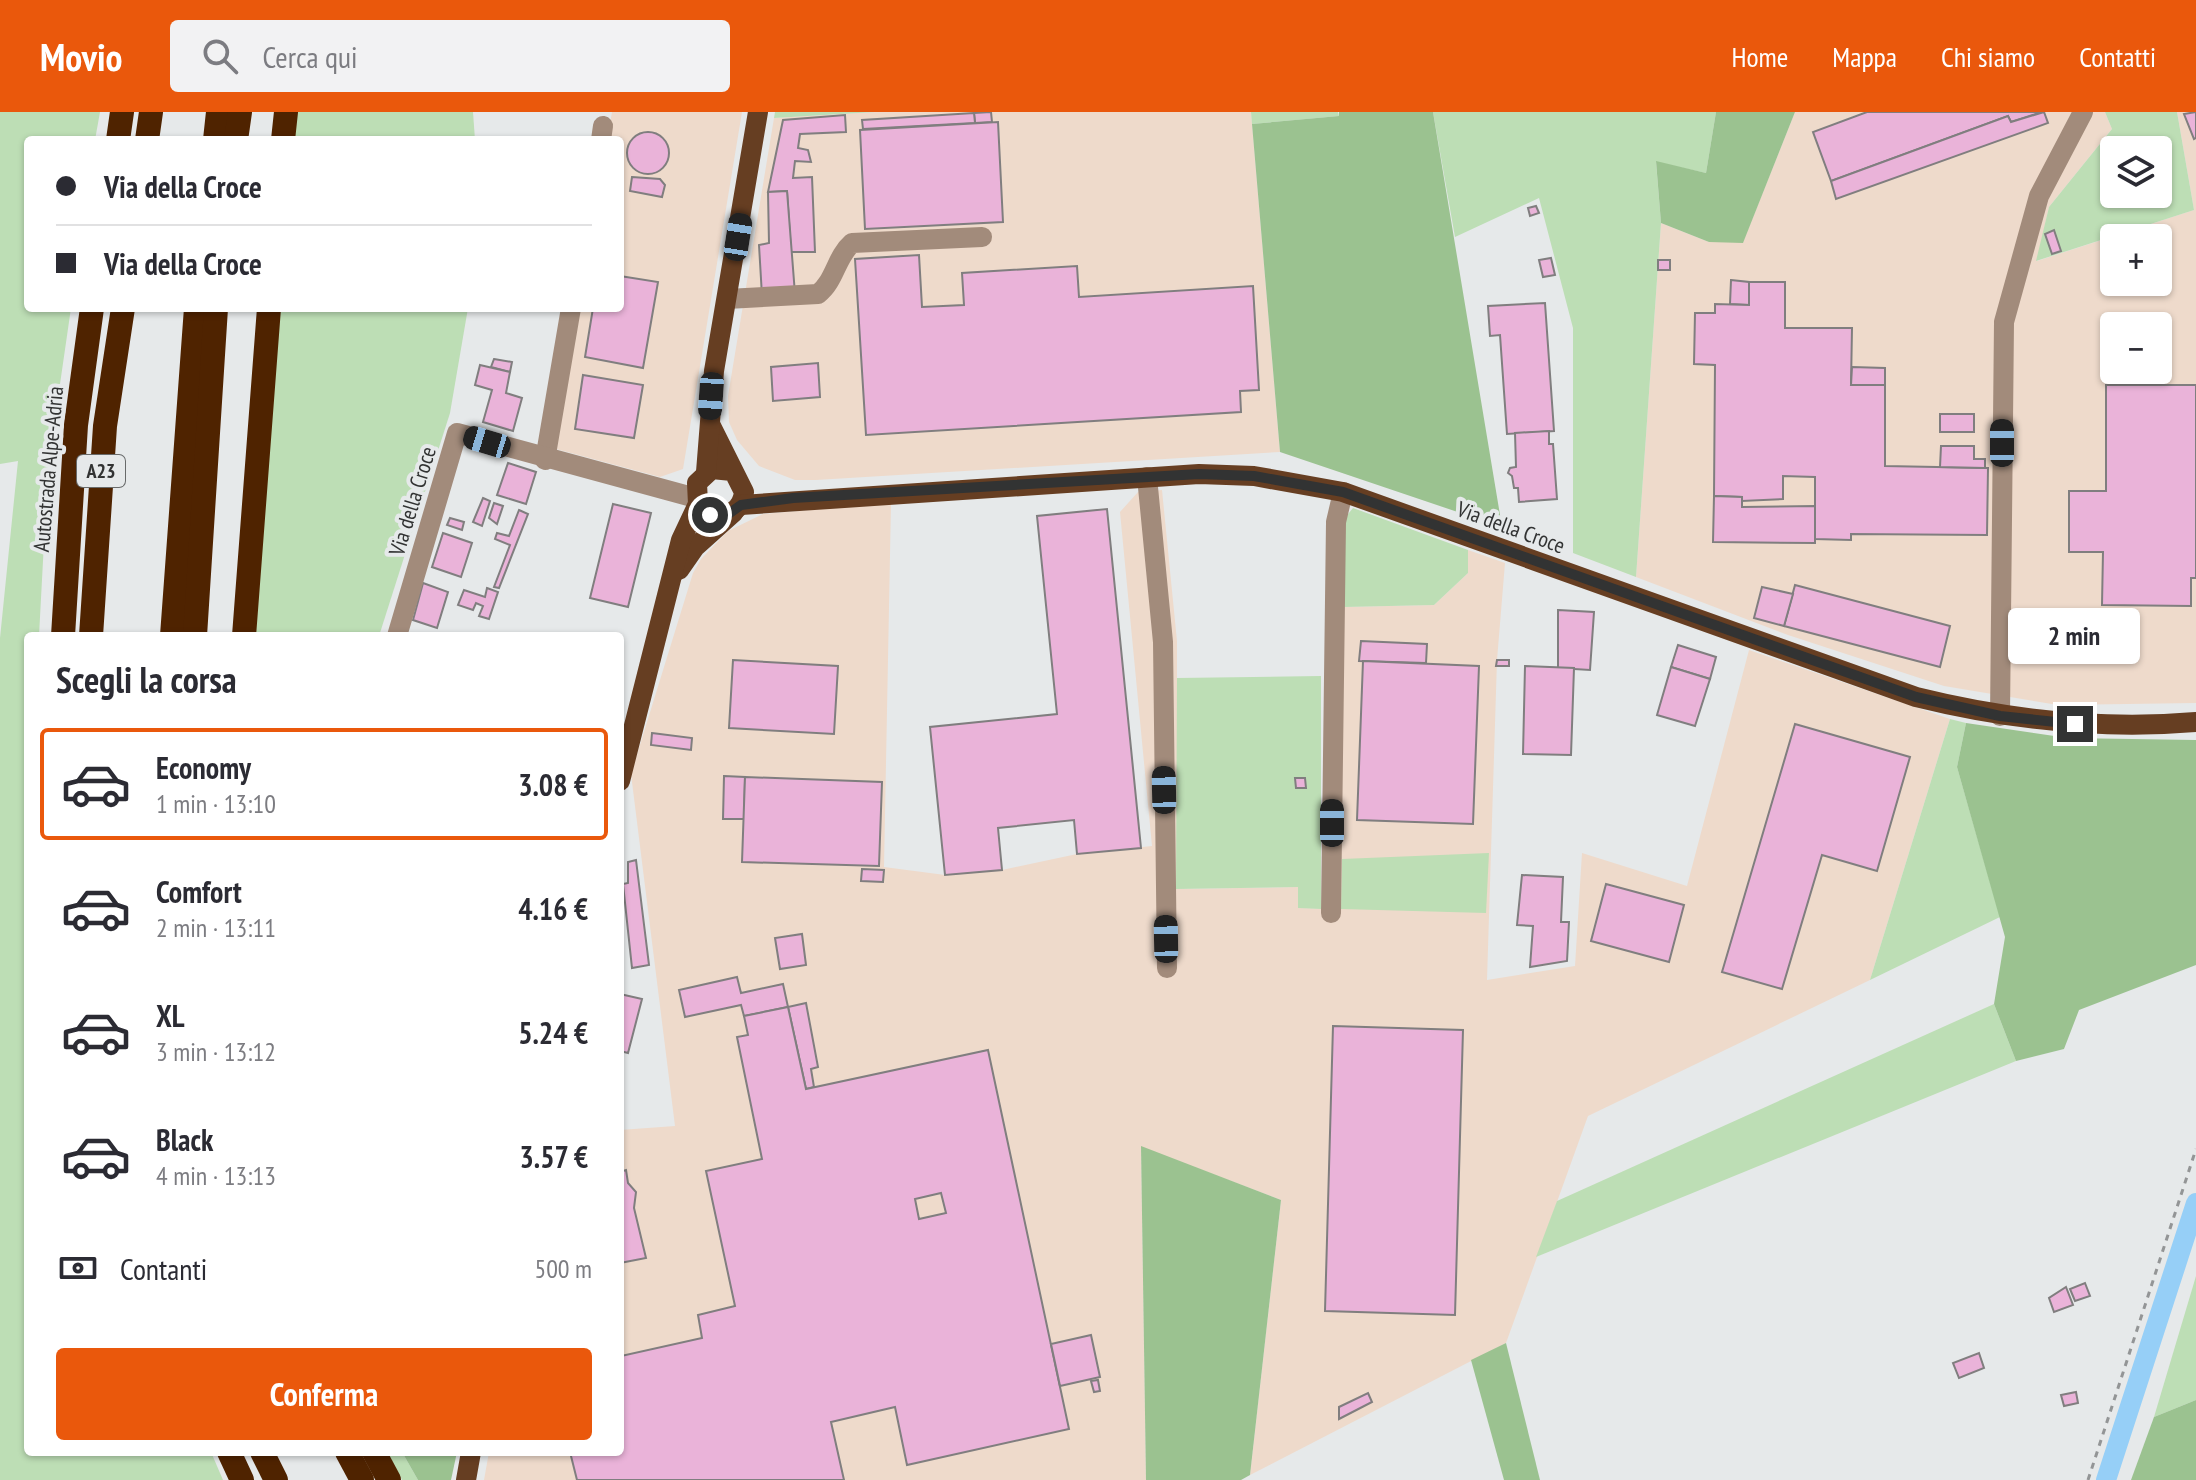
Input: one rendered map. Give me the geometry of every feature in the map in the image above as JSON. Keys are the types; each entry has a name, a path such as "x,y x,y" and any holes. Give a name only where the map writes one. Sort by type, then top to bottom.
{"highway":[{"path":"119,136 122,112"},
{"path":"148,136 151,112"},
{"path":"215,136 218,112"},
{"path":"237,136 240,112"},
{"path":"283,136 286,112"},
{"name":"Autostrada Alpe-Adria","path":"63,632 72,468 92,312"},
{"name":"A23","path":"91,632 104,440 122,312"},
{"path":"172,632 196,312"},
{"path":"195,632 216,312"},
{"path":"244,632 269,312"},
{"path":"231,1456 242,1480"},
{"path":"264,1456 276,1480"},
{"path":"349,1456 362,1480"},
{"path":"376,1456 389,1480"}],"main road":[{"path":"706,472 709,422 758,112"},
{"path":"670,583 695,547 738,508 744,492 709,422"},
{"path":"624,765 681,540 697,501 697,483 706,472 719,467 736,474"},
{"name":"Via della Croce","path":"736,474 793,498"},
{"name":"Via della Croce","path":"738,508 793,498 1147,477 1254,476 1343,492 1916,697 2000,716 2075,724 2196,722"},
{"path":"697,501 710,515 738,508"},
{"path":"466,1480 470,1456"}],"street":[{"path":"2000,716 2004,322 2039,196 2083,112"},
{"path":"727,299 818,294 827,288 844,250 852,243 982,237"},
{"path":"545,460 570,312"},
{"name":"Via della Croce","path":"398,632 457,433 697,501"},
{"path":"1147,477 1163,642 1167,968"},
{"path":"1331,913 1336,522 1343,492"}],"path":[{"path":"2088,1480 2196,1149"}],"shaded area":[{"path":"612,112 742,112 683,469 660,477 556,449 578,312 624,312 624,136 608,136"},
{"path":"875,112 1251,112 1280,452 816,480 795,480 759,466 737,440 729,422 728,396 774,118"},
{"path":"1795,112 2105,112 2112,129 2106,136 2100,136 2100,144 2049,207 2037,261 2100,241 2100,296 2172,296 2172,224 2151,224 2194,210 2177,112 2196,112 2196,703 2058,705 1944,686 1788,635 1636,577 1661,223 1709,242 1743,242"},
{"path":"1162,490 1177,641 1177,889 1298,887 1299,908 1340,909 1344,607 1434,605 1468,573 1468,550 1505,563 1497,660 1487,980 1575,966 1582,853 1687,886 1749,650 1950,719 1870,980 1588,1116 1506,1343 1250,1475 1281,1200 1141,1147 1146,1480 484,1480 488,1456 624,1456 624,1130 675,1126 631,774 693,573 701,559 728,531 763,514 891,503 884,867 945,875 1002,870 1077,854 1152,846 1120,512 1138,492"}],"green space":[{"path":"0,112 100,112 96,136 24,136 24,312 70,312 48,467 39,632 24,632 24,1456 213,1456 223,1480 0,1480 0,638 18,461 0,464"},
{"path":"294,112 473,112 475,136 292,136"},
{"path":"775,112 875,112 774,118"},
{"path":"1251,112 1338,112 1339,116 1252,124"},
{"path":"1339,112 1433,112 1502,527 1280,452 1252,124 1339,116"},
{"path":"1433,112 1716,112 1706,173 1656,162 1661,223 1636,577 1573,553 1573,328 1539,198 1455,237"},
{"path":"1716,112 1795,112 1743,243 1709,242 1661,223 1656,161 1706,173"},
{"path":"2105,112 2177,112 2194,210 2151,224 2100,224 2100,240 2036,261 2049,207 2100,144 2100,208 2172,208 2172,136 2106,136 2112,129"},
{"path":"279,312 467,312 450,413 380,632 255,632"},
{"path":"1353,508 1468,550 1468,573 1434,605 1344,607 1344,519"},
{"path":"1321,676 1321,909 1298,908 1298,887 1176,889 1177,678"},
{"path":"1950,719 1966,723 1957,767 2000,917 1870,980"},
{"path":"1966,723 2068,738 2196,740 2196,965 2079,1010 2064,1049 2016,1061 1994,1004 2005,937 1957,767"},
{"path":"1489,853 1486,913 1341,909 1342,859"},
{"path":"1994,1004 2016,1061 1536,1257 1557,1201"},
{"path":"1141,1146 1281,1200 1250,1475 1241,1480 1146,1480"},
{"path":"2196,1276 2196,1400 2154,1417"},
{"path":"1506,1343 1540,1480 1504,1480 1471,1360"},
{"path":"2196,1400 2196,1480 2131,1480 2154,1417"},
{"path":"389,1456 404,1456 418,1480 402,1480"},
{"path":"404,1456 456,1456 451,1480 418,1480"}],"building":[{"path":"991,112 992,122 975,123 974,113"},
{"path":"1867,112 2042,112 2011,122 2008,116 1831,181 1813,132"},
{"path":"2044,112 2048,123 1836,199 1831,181 2008,116 2011,122"},
{"path":"2196,112 2196,138 2194,139 2184,114"},
{"path":"974,113 975,123 863,129 862,120"},
{"path":"845,115 846,132 800,134 798,148 808,150 811,162 795,161 793,178 812,177 815,252 791,252 787,191 768,192 783,120"},
{"path":"998,122 1003,222 865,229 860,130"},
{"path":"648,132 663,138 669,153 663,168 648,174 633,168 627,153 633,138"},
{"path":"632,177 660,179 665,185 662,197 630,191"},
{"path":"787,191 795,294 762,296 759,245 769,243 768,192"},
{"path":"1536,206 1539,213 1530,216 1528,208"},
{"path":"2054,230 2061,251 2052,254 2045,234"},
{"path":"919,255 922,307 964,305 962,273 1077,266 1079,297 1253,286 1259,390 1240,391 1241,412 866,435 855,259"},
{"path":"1551,258 1555,275 1543,277 1539,260"},
{"path":"1658,260 1670,260 1670,270 1658,270"},
{"path":"624,277 658,282 643,368 585,357 592,312 624,312"},
{"path":"1731,280 1749,282 1749,305 1730,304"},
{"path":"1749,282 1785,282 1785,328 1852,328 1851,385 1885,385 1885,466 1988,468 1987,535 1851,534 1851,540 1815,539 1815,477 1783,476 1783,499 1742,501 1742,497 1714,496 1715,365 1694,364 1695,313 1715,313 1715,304 1749,305"},
{"path":"1545,303 1554,431 1507,434 1500,335 1490,336 1488,306"},
{"path":"494,359 512,362 510,372 491,367"},
{"path":"818,363 820,397 773,401 771,367"},
{"path":"480,365 510,372 506,393 522,398 513,431 483,422 492,390 475,385"},
{"path":"1852,367 1885,368 1885,385 1851,385"},
{"path":"583,375 643,385 634,438 575,429"},
{"path":"2106,385 2196,385 2196,578 2191,578 2191,606 2102,605 2103,552 2069,552 2069,491 2106,491"},
{"path":"1940,414 1974,414 1974,432 1940,432"},
{"path":"1549,431 1549,444 1553,444 1557,499 1519,502 1518,488 1514,488 1512,476 1508,473 1510,468 1516,467 1515,433"},
{"path":"1941,446 1974,446 1974,459 1985,459 1985,468 1940,467"},
{"path":"508,463 536,472 526,504 497,495"},
{"path":"1714,496 1742,497 1742,507 1815,506 1815,543 1713,542"},
{"path":"483,498 490,501 482,526 473,522"},
{"path":"494,503 503,506 497,524 489,518"},
{"path":"613,504 651,513 628,607 590,598"},
{"path":"1107,509 1141,848 1077,854 1074,820 998,828 1002,870 945,875 930,727 1057,714 1037,516"},
{"path":"519,510 528,514 499,588 494,587 510,545 495,539 497,533 509,536"},
{"path":"450,518 464,522 462,530 447,525"},
{"path":"443,533 472,543 461,577 432,567"},
{"path":"423,583 448,592 437,628 413,620"},
{"path":"1795,585 1950,626 1940,667 1784,626"},
{"path":"1762,587 1793,594 1784,626 1754,618"},
{"path":"487,588 498,592 489,619 479,616 483,606 476,603 473,610 458,605 464,590 485,597"},
{"path":"1558,610 1594,612 1590,670 1558,668"},
{"path":"1361,641 1427,644 1426,663 1359,661"},
{"path":"1678,645 1716,657 1710,679 1671,667"},
{"path":"733,660 838,666 834,734 729,728"},
{"path":"1497,660 1509,660 1509,666 1496,666"},
{"path":"1363,661 1479,666 1473,824 1357,820"},
{"path":"1525,666 1574,668 1571,755 1523,754"},
{"path":"1671,667 1710,679 1695,726 1657,715"},
{"path":"1795,724 1910,757 1877,871 1822,855 1782,989 1722,972"},
{"path":"652,733 692,738 691,750 651,745"},
{"path":"724,776 745,777 744,819 723,819"},
{"path":"745,777 882,782 879,866 742,862"},
{"path":"1295,778 1305,778 1306,788 1296,788"},
{"path":"636,860 649,965 632,968 624,893 624,884 628,883 628,862"},
{"path":"862,869 884,870 883,882 861,881"},
{"path":"1522,875 1563,877 1561,922 1569,922 1567,961 1530,967 1533,926 1517,925"},
{"path":"1606,884 1684,905 1669,962 1591,941"},
{"path":"802,934 806,965 780,969 775,938"},
{"path":"737,977 741,993 783,984 788,1007 744,1016 741,1005 685,1017 679,990"},
{"path":"624,995 642,999 628,1053 624,1052"},
{"path":"806,1003 818,1067 811,1069 814,1087 806,1089 788,1007"},
{"path":"788,1007 806,1089 988,1050 1069,1429 907,1465 895,1407 831,1422 844,1480 577,1480 571,1456 624,1456 624,1355 702,1338 698,1315 735,1306 706,1171 762,1159 737,1037 748,1035 744,1016","holes":["941,1193 946,1213 919,1219 915,1199"]},
{"path":"1333,1026 1463,1030 1455,1315 1325,1311"},
{"path":"624,1171 628,1183 636,1192 634,1208 646,1258 624,1262"},
{"path":"2085,1283 2090,1296 2075,1301 2070,1289"},
{"path":"2066,1287 2073,1305 2054,1312 2049,1298"},
{"path":"1091,1335 1100,1377 1060,1386 1051,1344"},
{"path":"1979,1353 1984,1368 1959,1378 1953,1363"},
{"path":"1098,1380 1100,1391 1094,1392 1091,1381"},
{"path":"2076,1392 2078,1403 2064,1406 2061,1395"},
{"path":"1368,1393 1372,1402 1339,1419 1339,1407"}],"waterway":[{"path":"2106,1480 2196,1203"}],"route":[{"path":"710,515 727,515 741,505 793,498 1199,474 1254,476 1343,492 1916,697 2000,716 2075,724"}]}
